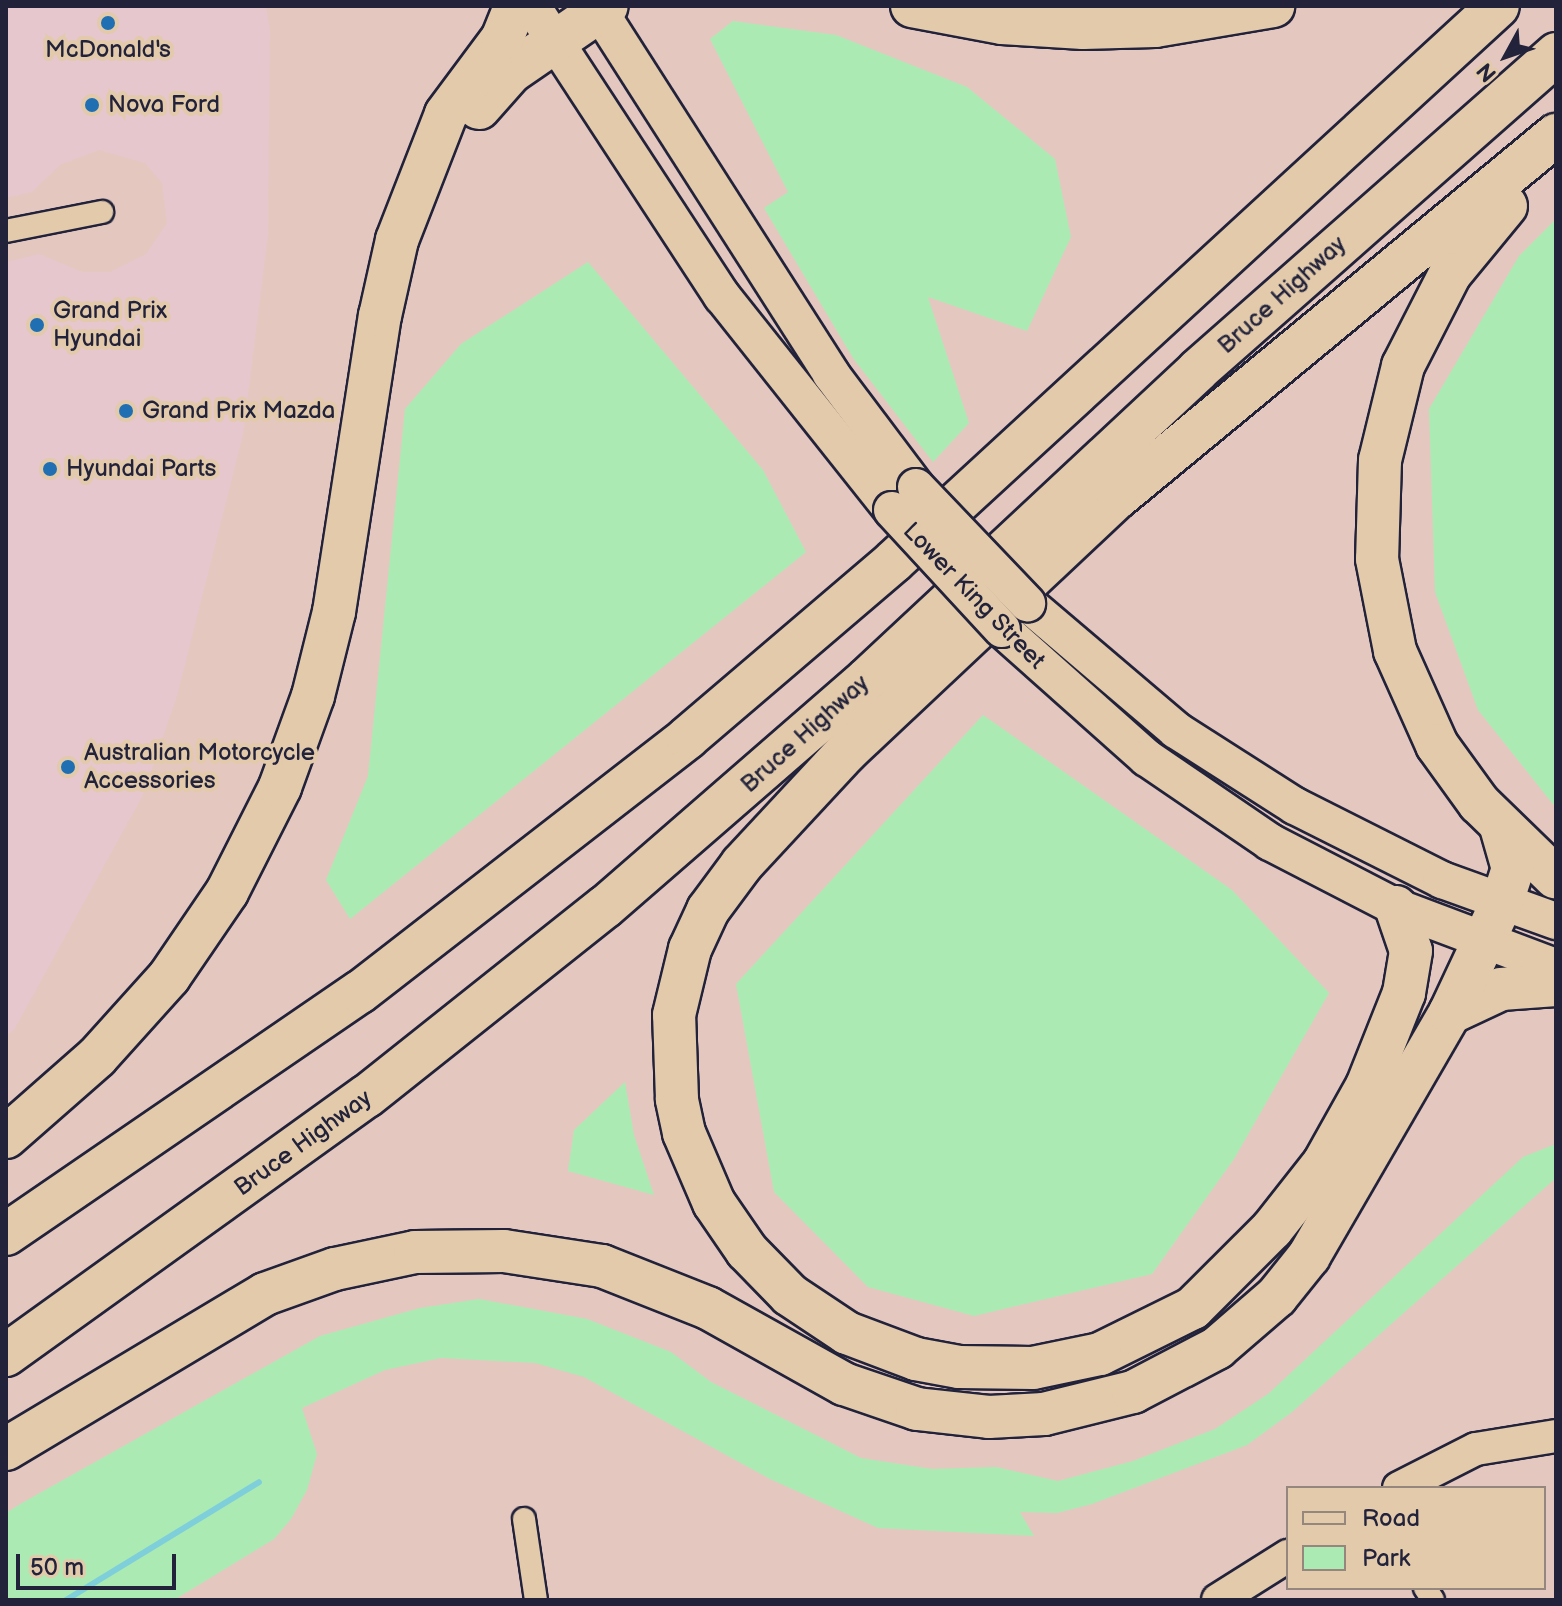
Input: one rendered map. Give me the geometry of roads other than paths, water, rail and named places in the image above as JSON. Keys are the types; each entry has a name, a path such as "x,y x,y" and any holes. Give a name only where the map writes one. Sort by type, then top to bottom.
{"highway":[{"path":"6,1137 97,1057 169,977 227,892 280,787 313,696 334,612 389,269 407,209 438,140 446,114 502,39 515,6"},
{"path":"912,6 1002,23 1083,28 1155,26 1273,6"},
{"path":"6,1234 360,992 687,738 894,561 1498,6"},
{"path":"438,140 464,128 511,72 544,23 601,8"},
{"name":"Bruce Highway","path":"8,1356 367,1096 628,887 867,679 1198,370 1556,54"},
{"path":"1396,907 1411,951 1404,993 1367,1086 1324,1163 1272,1229 1193,1308 1100,1354 1033,1368 959,1367 916,1359 847,1333 790,1295 747,1251 714,1203 684,1133 677,1099 674,1015 690,949 708,910 742,864 847,751 1119,496 1556,135"},
{"path":"1556,148 1465,254 1434,300 1398,380 1376,492 1379,571 1395,651 1437,745 1501,827 1556,878"},
{"path":"6,1449 265,1294 335,1269 415,1252 504,1251 602,1266 708,1308 844,1384 917,1409 1016,1416 1110,1401 1160,1381 1217,1348 1277,1296 1309,1256 1450,1013 1502,902 1513,869 1501,827"},
{"path":"1450,1013 1501,989 1556,985"}],"main road":[{"name":"Lower King Street","path":"601,8 831,374 904,499 1128,693 1254,781 1385,854 1556,921"},
{"name":"Lower King Street","path":"544,23 722,296 904,499 1002,629 1201,799 1314,867 1396,907 1482,942 1556,967"}],"street":[{"path":"6,231 102,212"},
{"path":"1403,1486 1476,1449 1556,1436"},
{"path":"524,1519 536,1600"},
{"path":"1218,1600 1286,1557"}],"waterway":[{"path":"66,1600 259,1482"}],"place":[{"name":"McDonald's","path":"108,23"},
{"name":"Nova Ford","path":"92,105"},
{"name":"Grand Prix Hyundai","path":"37,325"},
{"name":"Grand Prix Mazda","path":"126,411"},
{"name":"Hyundai Parts","path":"50,469"},
{"name":"Australian Motorcycle Accessories","path":"68,767"}]}
